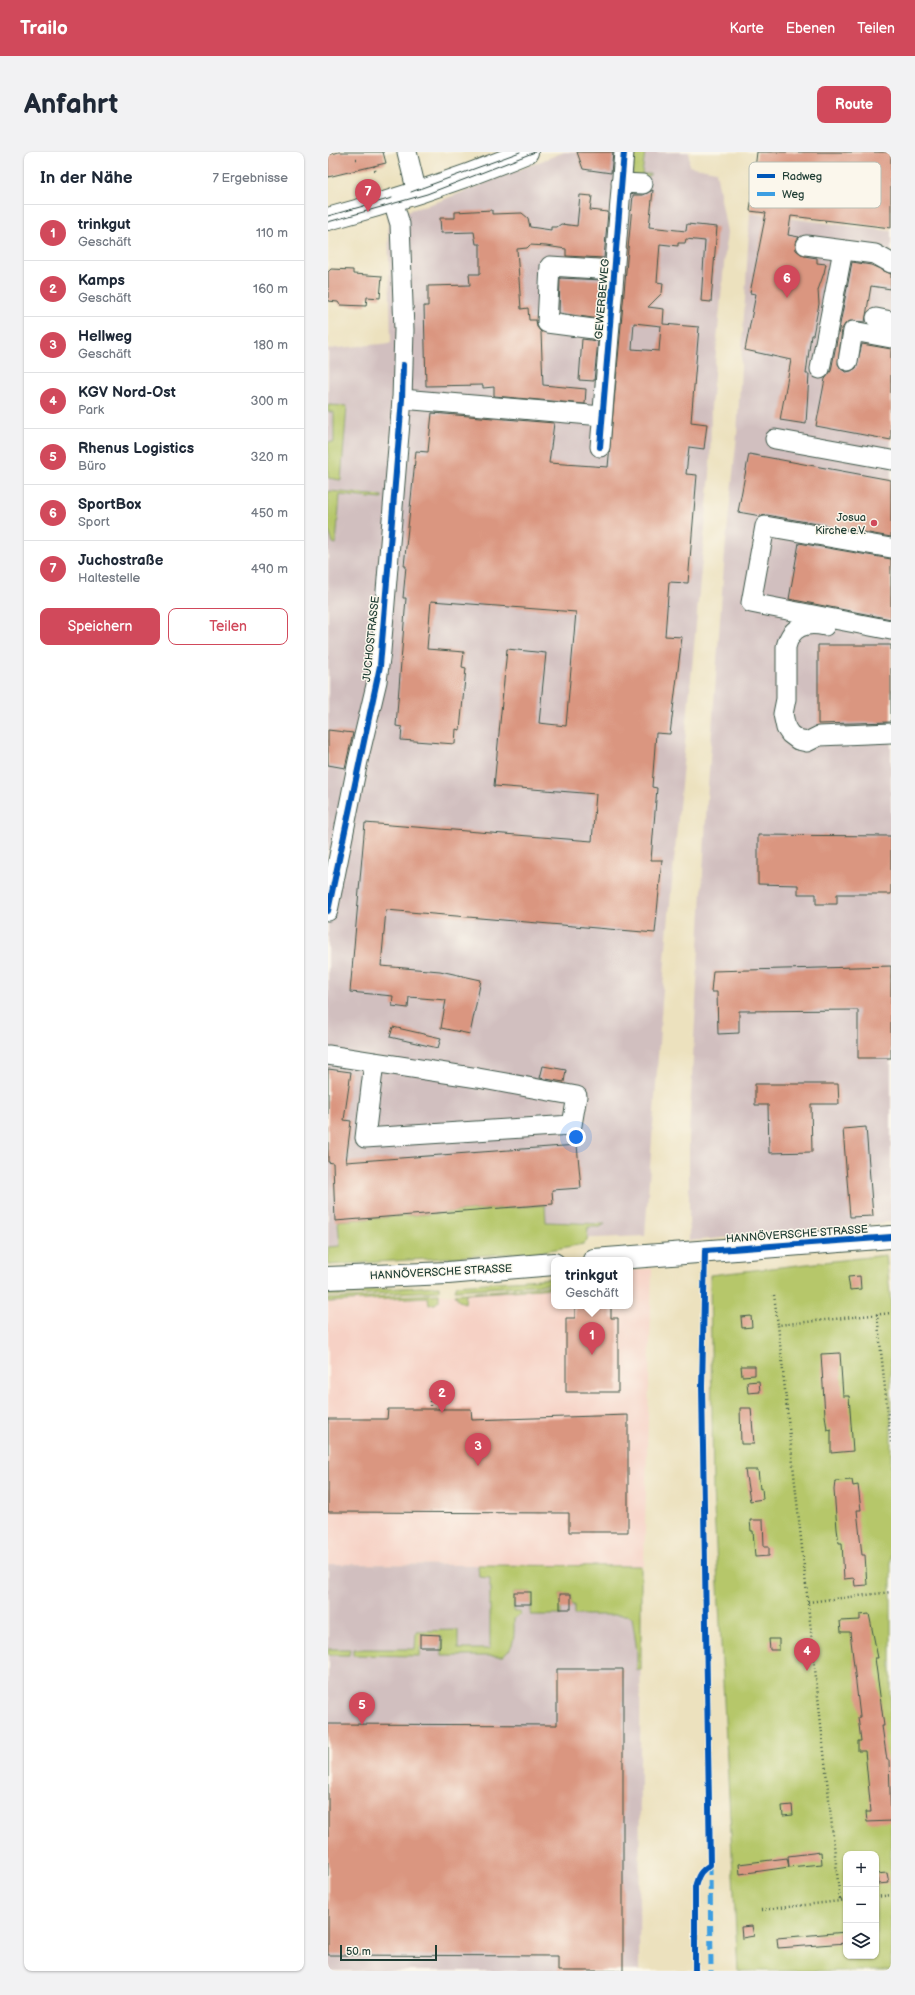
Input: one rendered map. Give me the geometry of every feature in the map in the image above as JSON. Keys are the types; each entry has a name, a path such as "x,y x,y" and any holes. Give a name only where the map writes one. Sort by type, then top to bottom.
{"main road":[{"path":"328,218 393,201 494,166 527,152"},
{"name":"HANNÖVERSCHE STRASSE","path":"622,1257 891,1237"},
{"name":"HANNÖVERSCHE STRASSE","path":"328,1278 448,1273 551,1264"}],"street":[{"path":"407,152 417,193"},
{"name":"GEWERBEWEG","path":"600,448 624,152"},
{"path":"621,183 643,184"},
{"name":"JUCHOSTRASSE","path":"328,912 380,666 402,399 403,365 400,224 393,201"},
{"path":"806,245 874,254 891,263"},
{"path":"820,369 844,250"},
{"path":"609,331 546,323 550,266 614,270"},
{"path":"848,361 853,331 891,338"},
{"path":"402,399 602,416"},
{"path":"775,439 891,460"},
{"path":"891,548 765,526 752,603 891,630"},
{"path":"891,637 810,623 804,624 792,633 787,640 786,699 784,714 786,728 790,734 798,740 807,742 819,736 891,733"},
{"path":"328,1055 374,1062 478,1078 577,1096 572,1125 365,1138 374,1062"}],"path":[{"path":"374,166 376,173"},
{"path":"824,220 823,222 829,222"},
{"path":"774,1296 840,1901"},
{"path":"778,1325 891,1312"},
{"path":"877,1314 891,1444"},
{"path":"430,1389 430,1409"},
{"path":"808,1602 891,1592"},
{"path":"879,1897 891,1895"},
{"path":"761,1910 843,1900"}],"shaded area":[{"path":"564,152 689,152 689,166 716,171 727,232 711,407 710,474 666,947 645,1236 328,1249 328,349 391,343 388,217 440,201"},
{"path":"750,213 891,231 891,1222 689,1241 689,1131 707,799 725,551 737,435"},
{"path":"652,1268 644,1566 328,1564 328,1299 455,1294 551,1285 551,1309 633,1309 633,1271"},
{"path":"328,1564 641,1566 639,1971 328,1971"}],"green space":[{"path":"634,152 645,152 642,174 651,174 647,177 632,178"},
{"path":"328,405 347,406 341,480 328,478 328,442 334,442 334,412 328,412"},
{"path":"328,492 382,496 382,499 340,495 336,544 333,543 328,529"},
{"path":"545,1205 546,1222 605,1224 600,1227 588,1227 587,1241 583,1244 539,1252 328,1265 328,1247 340,1246 338,1221"},
{"path":"886,1255 891,1304 891,1971 738,1971 713,1489 710,1275"},
{"path":"551,1278 551,1282 548,1284 455,1290 457,1285"},
{"path":"551,1285 551,1288 466,1294 465,1303 459,1301 455,1294"},
{"path":"439,1286 439,1291 328,1296 328,1292"},
{"path":"439,1294 439,1301 435,1304 429,1305 428,1297 328,1302 328,1299"},
{"path":"478,1565 641,1566 641,1670 637,1670 637,1651 632,1617 628,1615 574,1615 574,1605 571,1605 571,1594 560,1594 561,1615 531,1615 531,1592 514,1592 514,1612 520,1612 520,1614 514,1619 512,1644 503,1656 442,1656 442,1636 421,1634 420,1656 353,1655 353,1649 415,1649 416,1631 458,1630 458,1649 490,1649 490,1578 479,1577"},
{"path":"328,1649 350,1649 349,1655 328,1655"}],"building":[{"path":"339,152 383,152 386,163 328,177 328,155"},
{"path":"577,152 613,152 611,173 583,169"},
{"path":"757,152 891,152 891,228 791,216 788,235 799,237 795,243 796,250 804,256 817,258 817,263 826,264 818,290 819,304 813,335 811,335 806,374 809,374 806,424 780,420 791,360 745,350 756,294 750,293 766,213 750,211 750,208 881,208 881,162 756,162"},
{"path":"653,190 649,227 686,231 687,224 717,227 711,302 701,301 705,241 686,239 685,243 678,243 678,246 660,244 657,282 663,283 662,293 648,307 664,309 663,324 699,327 691,422 707,424 704,449 689,447 686,474 697,475 688,583 669,582 665,636 682,637 670,734 656,733 652,787 657,788 651,860 662,860 655,933 386,910 381,966 440,971 481,980 470,1034 441,1028 446,1000 409,997 408,1008 392,1006 393,996 350,992 365,823 592,841 596,794 494,786 507,649 546,653 539,723 566,726 576,612 431,601 427,649 464,652 462,667 466,668 460,730 456,729 455,744 401,740 402,727 396,726 406,598 403,598 406,566 404,566 416,451 428,452 432,413 554,423 549,463 608,467 633,195 643,195","holes":["634,323 661,326 659,351 632,349"]},
{"path":"580,195 592,196 590,210 608,212 604,258 566,256 566,249 546,246 530,245 527,248 517,249 521,309 528,308 529,320 536,320 537,327 541,332 543,385 586,389 585,404 494,396 494,387 483,388 483,385 426,386 424,306 428,306 428,286 470,285 469,274 480,274 480,244 476,244 474,232 441,233 440,218 455,218 455,212 492,210 492,214 522,213 528,218 530,227 551,230 551,227 557,227 561,224 577,226"},
{"path":"852,262 871,265 891,274 891,289 871,286 865,322 850,321 845,324 842,329 838,364 841,369 846,372 856,368 862,344 891,349 891,440 816,426 825,379 831,371"},
{"path":"331,269 353,270 353,274 382,276 380,298 367,297 366,306 340,305 338,302 328,301 328,272"},
{"path":"560,278 603,280 599,319 559,313"},
{"path":"582,339 598,341 594,381 579,380"},
{"path":"749,454 891,480 891,537 767,515 761,516 738,512"},
{"path":"799,543 891,559 891,619 789,599"},
{"path":"818,645 891,645 891,722 818,724"},
{"path":"328,730 353,733 345,768 328,765"},
{"path":"758,835 891,836 891,894 837,894 837,904 816,904 816,894 798,894 798,885 758,884"},
{"path":"891,966 891,1058 858,1058 858,1010 739,1011 739,1033 718,1034 717,992 711,992 713,971"},
{"path":"393,1027 441,1038 438,1048 390,1037"},
{"path":"543,1066 566,1070 564,1082 540,1078"},
{"path":"328,1069 351,1072 344,1120 351,1121 346,1162 577,1145 581,1188 552,1190 553,1204 335,1221 333,1163 328,1162"},
{"path":"755,1084 838,1084 839,1104 811,1104 812,1152 769,1153 768,1105 755,1105"},
{"path":"866,1127 873,1216 850,1217 843,1129"},
{"path":"860,1276 861,1289 850,1290 848,1277"},
{"path":"575,1309 611,1309 611,1318 618,1318 618,1392 566,1392 566,1318 575,1318"},
{"path":"751,1316 752,1327 742,1328 741,1317"},
{"path":"840,1353 843,1396 849,1396 853,1451 831,1453 831,1429 827,1430 821,1354"},
{"path":"741,1366 755,1366 755,1375 742,1376"},
{"path":"759,1381 760,1392 748,1393 747,1382"},
{"path":"740,1408 751,1408 754,1444 741,1444"},
{"path":"388,1409 471,1409 472,1420 628,1415 628,1532 569,1532 569,1513 328,1512 328,1419 387,1419"},
{"path":"745,1470 758,1470 760,1489 762,1488 763,1499 750,1501"},
{"path":"852,1480 853,1486 858,1485 861,1510 857,1510 862,1555 865,1555 867,1585 855,1586 854,1578 844,1579 842,1543 839,1543 834,1490 835,1481"},
{"path":"750,1520 763,1520 764,1546 769,1546 769,1556 755,1557 753,1531 751,1531"},
{"path":"514,1592 531,1592 531,1604 514,1604"},
{"path":"560,1594 571,1594 571,1609 560,1609"},
{"path":"869,1614 878,1658 875,1658 884,1726 882,1726 887,1760 889,1760 891,1821 867,1822 866,1812 871,1812 865,1751 858,1751 858,1741 861,1741 858,1717 860,1717 850,1632 841,1632 840,1621 860,1620 860,1615"},
{"path":"420,1634 440,1635 440,1647 420,1647"},
{"path":"769,1639 779,1639 779,1650 770,1650"},
{"path":"557,1669 623,1669 623,1971 558,1971 558,1956 328,1955 328,1724 557,1725"},
{"path":"792,1805 793,1815 783,1816 782,1806"},
{"path":"821,1852 822,1864 789,1867 788,1856"},
{"path":"787,1858 789,1867 740,1874 739,1864"},
{"path":"887,1873 889,1883 879,1884 879,1874"},
{"path":"752,1926 754,1936 742,1938 741,1927"},
{"path":"843,1932 843,1943 778,1948 777,1938"}],"tram line":[{"path":"411,192 520,152"},
{"path":"328,222 427,194 535,152"},
{"path":"328,216 392,198"}],"marked path":[{"path":"710,1865 711,1971"}],"cycle path":[{"path":"600,447 624,152"},
{"path":"328,911 380,666 402,399 403,365"},
{"path":"695,1971 695,1887 700,1874 710,1865 702,1387 705,1251 891,1237"}],"place":[{"name":"Juchostraße","path":"368,212"},
{"name":"SportBox","path":"787,298"},
{"name":"Josua Kirche e.V.","path":"874,523"},
{"name":"trinkgut","path":"592,1355"},
{"name":"Kamps","path":"442,1413"},
{"name":"Hellweg","path":"478,1466"},
{"name":"KGV Nord-Ost","path":"807,1671"},
{"name":"Rhenus Logistics","path":"362,1725"}]}
